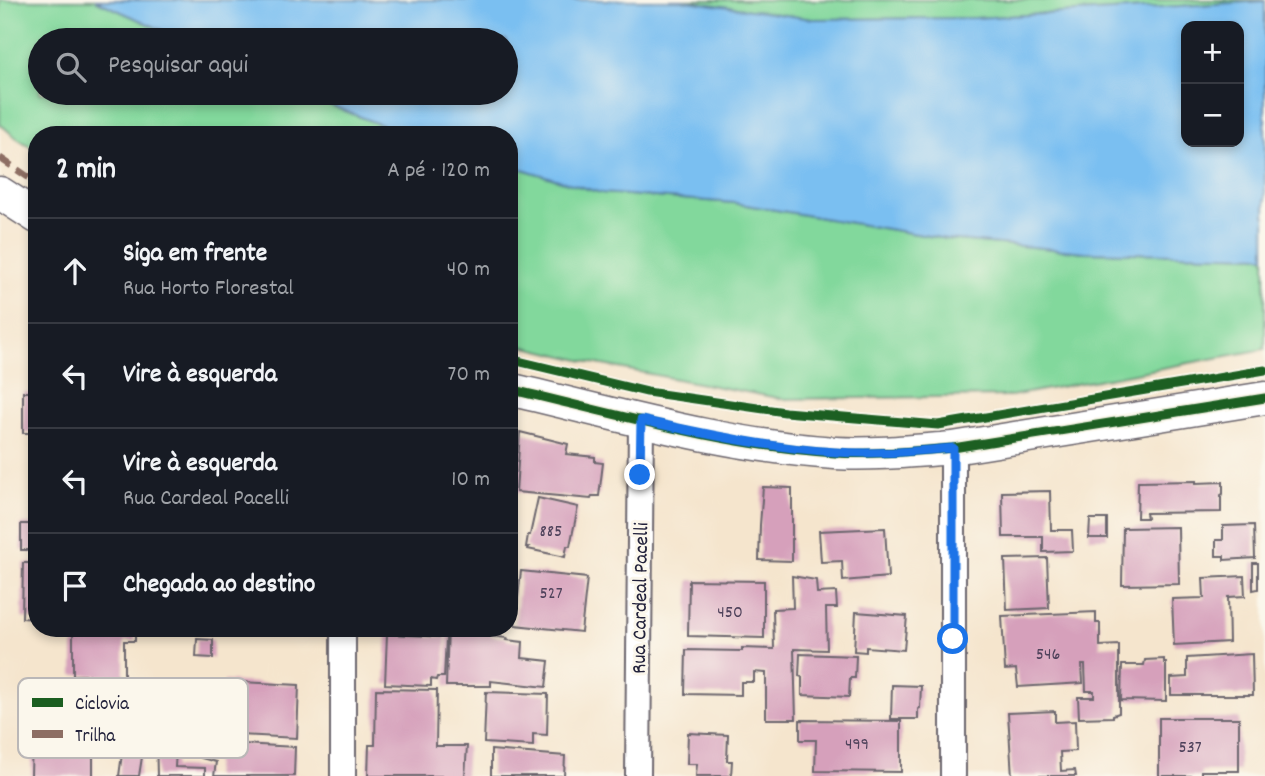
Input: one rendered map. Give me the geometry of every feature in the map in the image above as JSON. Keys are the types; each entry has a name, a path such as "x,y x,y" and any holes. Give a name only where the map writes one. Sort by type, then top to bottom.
{"street":[{"path":"0,193 28,211"},
{"path":"518,391 748,442 839,453 902,453 953,448 1265,398"},
{"name":"Rua Cardeal Pacelli","path":"638,776 641,420"},
{"path":"953,448 953,776"},
{"path":"343,637 343,776"}],"green space":[{"path":"0,0 95,0 157,28 28,28 28,105 330,105 384,126 28,126 28,145 0,124"},
{"path":"681,0 1265,1 975,18 811,19"},
{"path":"518,168 601,193 734,203 946,239 1085,252 1265,256 1265,349 1011,396 783,399 597,364 518,345"}],"water":[{"path":"95,0 681,0 812,19 975,18 1265,1 1265,256 1085,252 946,239 734,203 601,193 518,168 518,126 384,126 330,105 518,105 518,28 157,28"}],"building":[{"path":"23,392 28,392 28,433 23,433"},
{"path":"520,432 568,444 566,454 595,457 595,462 603,463 599,496 592,496 591,499 518,492"},
{"path":"1138,482 1223,482 1221,512 1146,513 1147,518 1137,518"},
{"path":"763,487 792,488 792,561 759,560"},
{"path":"1050,491 1051,530 1072,530 1073,551 1043,552 1043,537 1003,537 1002,492"},
{"path":"538,498 578,507 565,557 526,547"},
{"path":"1090,519 1107,519 1107,538 1089,538"},
{"path":"21,524 28,524 28,550 21,550"},
{"path":"1254,525 1255,558 1224,560 1224,556 1216,556 1216,540 1223,540 1223,526"},
{"path":"1178,527 1179,584 1122,585 1123,528"},
{"path":"885,528 888,577 843,581 842,561 821,562 819,531"},
{"path":"1047,558 1049,608 1007,610 1005,559"},
{"path":"23,563 28,563 28,618 22,618"},
{"path":"1253,563 1258,563 1258,589 1253,590"},
{"path":"521,571 587,578 581,632 518,625"},
{"path":"792,576 816,580 817,593 836,592 837,608 826,608 827,650 794,649 796,719 766,719 766,673 754,672 754,682 741,682 741,695 685,694 686,650 774,649 773,609 793,608"},
{"path":"1244,576 1245,596 1228,597 1229,642 1174,645 1172,599 1204,598 1203,578"},
{"path":"689,580 764,581 764,638 688,636"},
{"path":"856,612 907,616 904,650 866,647 866,652 854,651"},
{"path":"1096,612 1096,623 1100,623 1100,646 1119,645 1119,713 1113,717 1079,718 1078,697 1094,697 1094,691 1086,691 1085,665 1082,665 1083,683 1018,687 1016,669 1005,670 1002,616"},
{"path":"73,637 135,637 135,641 124,641 124,676 73,675"},
{"path":"387,637 446,637 444,677 431,679 431,686 385,684"},
{"path":"448,637 507,638 506,640 523,642 522,658 549,661 546,687 491,681 491,686 446,686"},
{"path":"197,639 213,640 213,658 196,657"},
{"path":"800,654 856,656 855,678 850,678 849,697 802,695"},
{"path":"1252,654 1253,695 1171,695 1171,678 1187,677 1187,658"},
{"path":"1164,659 1166,701 1121,700 1122,665 1144,665 1145,660"},
{"path":"248,682 299,685 297,738 248,735"},
{"path":"892,685 921,686 918,719 891,719"},
{"path":"376,689 437,690 436,746 467,746 465,776 368,776 369,745 375,745"},
{"path":"486,692 548,694 547,735 533,734 533,746 484,743"},
{"path":"1055,711 1055,722 1075,721 1076,751 1060,752 1061,771 1075,770 1076,776 1012,776 1008,713"},
{"path":"1159,718 1239,718 1239,771 1201,771 1201,776 1159,776"},
{"path":"800,720 901,721 901,772 815,771 816,740 800,740"},
{"path":"688,733 728,735 727,761 732,761 731,776 696,776 697,764 687,764"},
{"path":"248,744 295,747 294,776 214,776 216,762 201,758 248,758"},
{"path":"491,750 565,756 564,776 491,776"},
{"path":"31,758 93,758 93,776 31,776"},
{"path":"121,758 142,758 139,776 119,776"},
{"path":"157,758 176,758 175,767 205,768 205,776 157,776"}],"marked path":[{"path":"0,158 28,177"}],"cycle path":[{"path":"518,361 647,392 785,412 938,425 1265,370"},
{"path":"518,391 753,444 835,453 953,448 1265,398"}],"route":[{"path":"640,475 641,420 748,442 839,453 902,453 953,448 953,639"}]}
